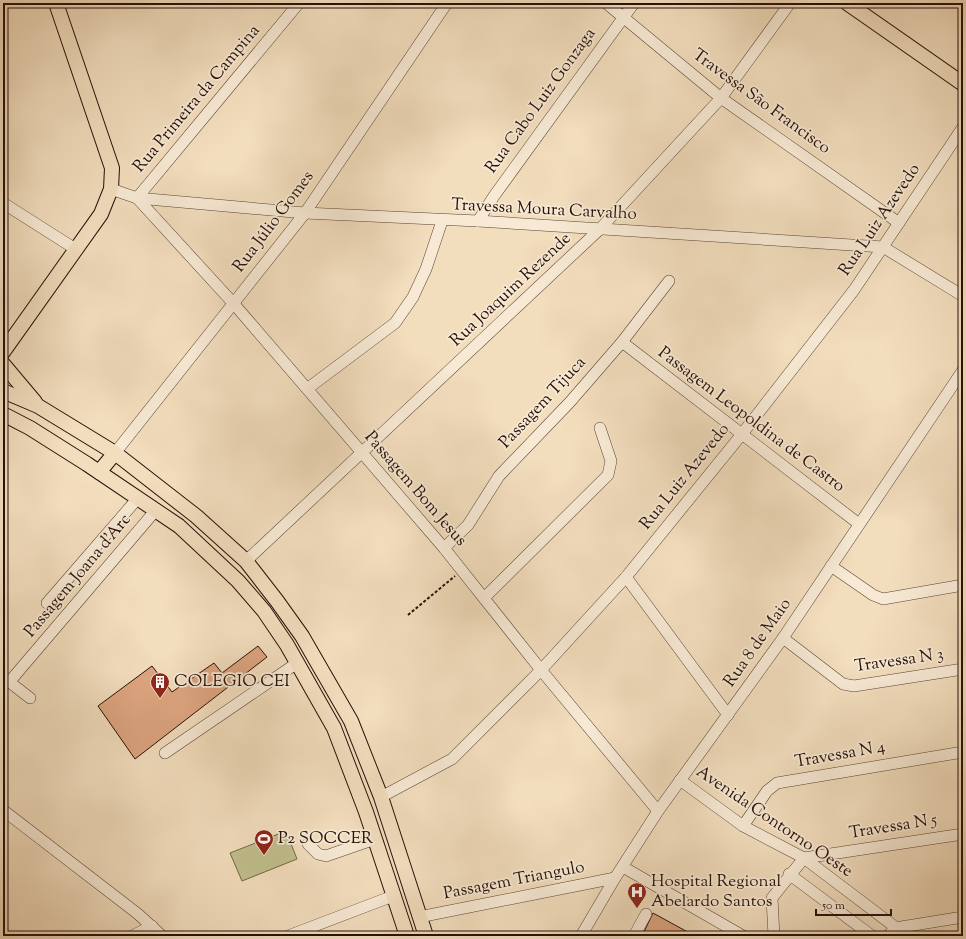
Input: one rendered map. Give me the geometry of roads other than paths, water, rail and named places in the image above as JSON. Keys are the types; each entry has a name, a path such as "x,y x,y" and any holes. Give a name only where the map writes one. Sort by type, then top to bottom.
{"main road":[{"path":"3,352 77,250 101,214 111,189 112,168 56,3"},
{"path":"847,3 963,84"},
{"path":"3,364 38,406"},
{"path":"3,391 38,406 115,453 210,529 246,561 302,636 351,721 381,797 426,936"},
{"path":"3,414 30,428 179,526 238,581 264,612 297,662 334,728 375,838 407,936"},
{"path":"99,472 115,453"},
{"path":"198,543 210,529"},
{"path":"334,728 351,721"}],"street":[{"name":"Rua Primeira da Campina","path":"137,198 300,3"},
{"name":"Rua Júlio Gomes","path":"115,453 305,213 448,3"},
{"name":"Travessa São Francisco","path":"606,3 721,98 899,223"},
{"name":"Rua Cabo Luiz Gonzaga","path":"478,222 494,196 634,3"},
{"name":"Rua Joaquim Rezende","path":"246,561 600,229 721,98 790,3"},
{"name":"Rua Luiz Azevedo","path":"381,797 452,759 541,670 626,577 742,434 850,296 963,128"},
{"name":"Travessa Moura Carvalho","path":"111,189 137,198 305,213 600,229 883,247 963,296"},
{"name":"Passagem Bom Jesus","path":"137,198 234,304 444,548 541,670 658,811"},
{"path":"3,203 77,250"},
{"path":"307,389 395,323 413,297 426,269 442,221"},
{"name":"Passagem Tijuca","path":"444,548 468,525 499,476 570,402 622,342 669,281"},
{"name":"Passagem Leopoldina de Castro","path":"622,342 859,524"},
{"name":"Rua 8 de Maio","path":"581,936 615,878 658,811 783,638 963,370"},
{"path":"484,598 608,475 611,461 600,428"},
{"path":"47,603 138,498"},
{"name":"Passagem Joana d'Arc","path":"30,698 12,684 11,680 156,510"},
{"path":"831,566 873,595 883,599 963,585"},
{"path":"626,577 728,715"},
{"name":"Travessa N 3","path":"783,638 844,684 854,686 963,669"},
{"path":"165,753 297,662"},
{"name":"Travessa N 4","path":"743,826 768,791 777,783 963,752"},
{"name":"Avenida Contorno Oeste","path":"680,780 743,826 804,858 891,932 907,936"},
{"path":"3,810 58,850 138,914 162,936"},
{"name":"Travessa N 5","path":"804,858 963,834"},
{"path":"308,844 318,854 326,856 375,838"},
{"path":"774,936 772,898 804,858"},
{"path":"622,867 743,936"},
{"path":"790,874 872,936"},
{"name":"Passagem Triangulo","path":"419,917 615,878"},
{"path":"288,936 393,896"},
{"path":"634,936 646,914"},
{"path":"891,932 963,917"},
{"path":"132,936 152,926"}],"place":[{"name":"COLEGIO CEI","path":"160,699"},
{"name":"P2 SOCCER","path":"264,856"},
{"name":"Hospital Regional Abelardo Santos","path":"637,909"}]}
